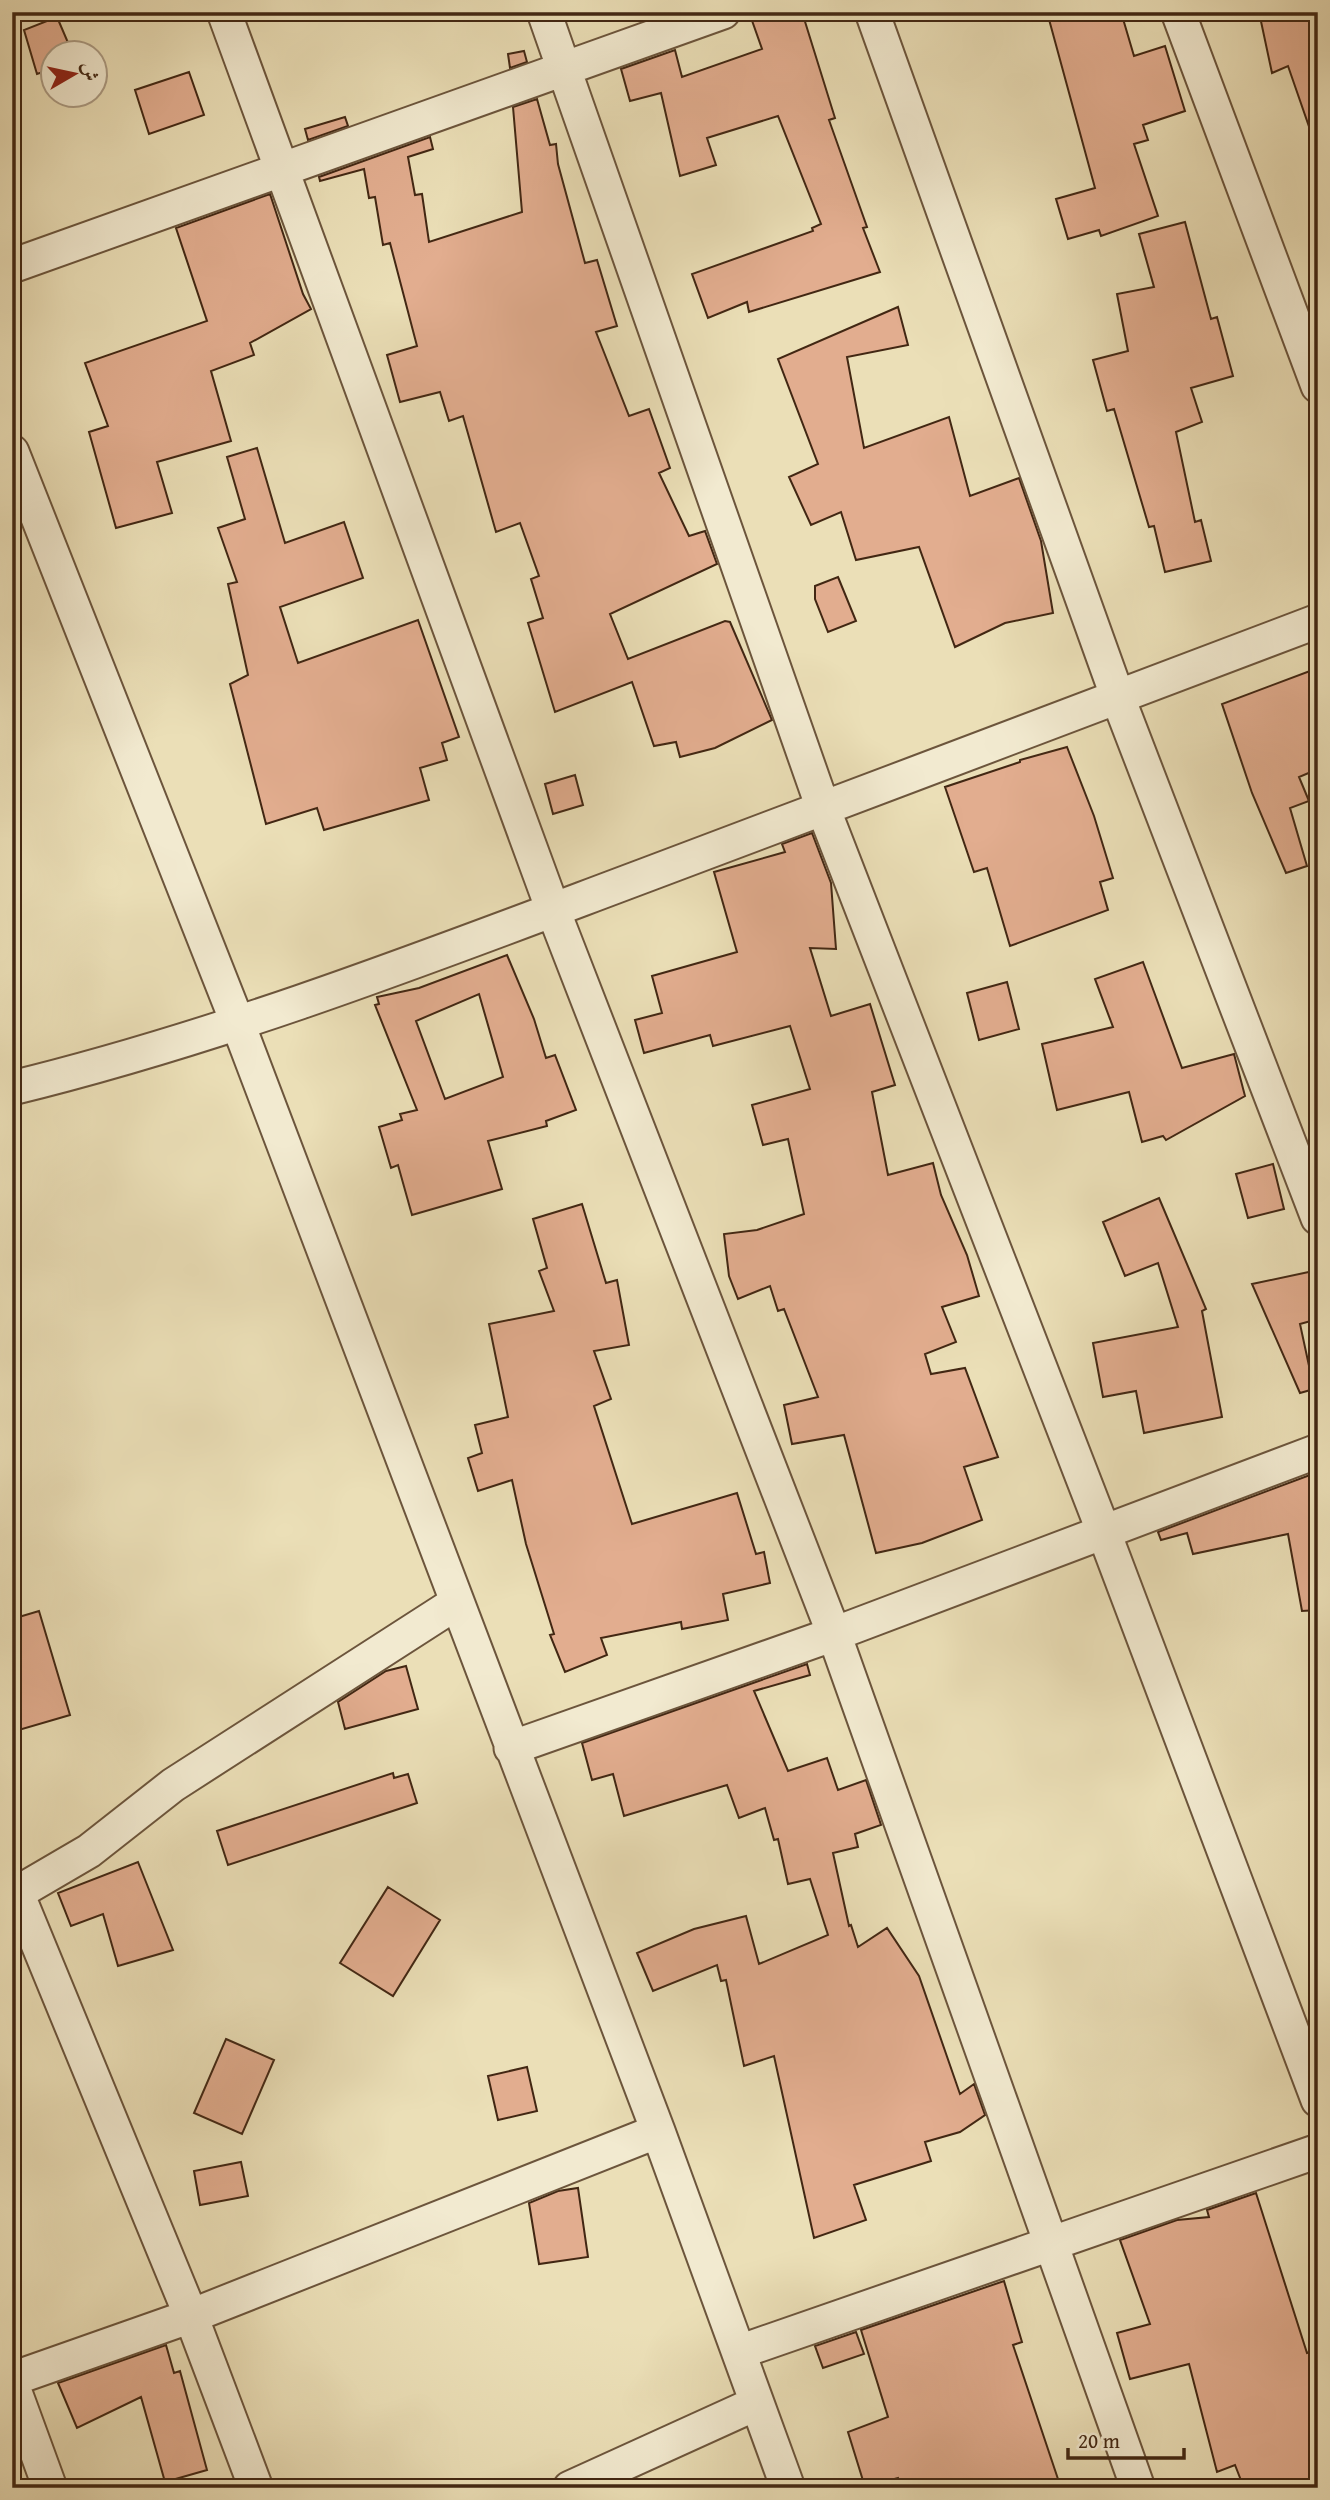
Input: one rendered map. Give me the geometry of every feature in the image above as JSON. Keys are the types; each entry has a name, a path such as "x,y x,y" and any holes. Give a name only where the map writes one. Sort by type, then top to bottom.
{"street":[{"path":"224,12 553,910 834,1634 1138,2488"},
{"path":"544,12 823,808 1103,1530 1318,2100"},
{"path":"12,265 723,12"},
{"path":"872,12 1118,698 1318,1218"},
{"path":"1178,12 1318,386"},
{"path":"12,452 20,498 238,1024 658,2131 788,2488"},
{"path":"12,1088 81,1071 238,1024 553,910 1318,621"},
{"path":"511,1748 834,1634 1103,1530 1318,1451"},
{"path":"256,2488 191,2316 15,1895 89,1851 173,1785 456,1603"},
{"path":"50,2488 12,2382 191,2316 658,2131"},
{"path":"739,2352 1318,2151"},
{"path":"570,2488 757,2403"}],"building":[{"path":"749,12 802,12 835,118 829,120 867,227 863,228 880,272 749,312 747,302 708,318 692,274 813,231 812,228 821,224 778,116 707,138 716,165 680,176 661,93 630,101 621,69 675,50 682,77 762,49"},
{"path":"1047,12 1121,12 1134,56 1165,46 1185,111 1143,125 1148,140 1134,144 1158,216 1101,236 1099,230 1068,239 1056,199 1095,188"},
{"path":"1259,12 1318,12 1318,137 1313,138 1288,66 1272,73"},
{"path":"57,17 66,38 38,38 37,74 24,30"},
{"path":"524,51 527,62 510,68 508,54"},
{"path":"189,72 204,115 149,134 135,90"},
{"path":"537,99 550,145 556,144 558,164 585,263 597,260 617,326 596,332 629,416 649,409 670,468 659,473 689,536 705,531 717,564 610,614 628,659 725,621 730,622 772,720 715,748 680,757 676,742 654,746 632,682 555,712 528,623 543,618 531,579 539,576 520,523 496,532 463,416 449,421 440,392 400,402 387,355 417,346 390,243 383,245 375,197 369,198 364,169 320,181 319,177 430,137 433,149 408,157 415,195 422,194 429,242 522,212 513,107"},
{"path":"345,117 348,126 308,140 305,129"},
{"path":"270,194 303,294 311,309 250,343 254,355 211,371 231,441 157,462 172,513 116,528 89,432 108,426 85,363 207,321 176,228"},
{"path":"1185,222 1211,319 1217,317 1233,376 1191,388 1202,422 1176,432 1195,522 1201,520 1211,561 1165,572 1154,526 1149,527 1114,409 1107,411 1093,360 1128,351 1117,294 1154,287 1139,234"},
{"path":"898,307 908,345 847,357 864,448 949,417 970,496 1019,478 1041,541 1053,613 1005,623 955,647 919,547 856,560 841,512 811,525 789,477 818,464 778,359"},
{"path":"257,448 285,543 344,522 363,578 280,607 298,663 418,620 459,737 442,743 447,760 420,768 429,800 324,830 317,808 266,824 230,684 248,675 228,584 237,582 218,528 245,519 227,457"},
{"path":"838,577 856,621 828,632 815,599 815,586"},
{"path":"1318,668 1318,769 1299,777 1309,801 1290,808 1307,866 1286,873 1252,793 1222,704"},
{"path":"1067,747 1094,816 1113,878 1100,882 1108,910 1010,946 987,868 974,872 945,787 1020,760"},
{"path":"575,775 583,805 553,814 545,784"},
{"path":"812,833 831,883 836,949 810,948 831,1016 870,1004 895,1085 872,1092 888,1175 933,1163 941,1195 967,1255 979,1296 942,1307 956,1342 925,1354 931,1374 965,1368 998,1457 964,1467 982,1520 922,1543 876,1553 844,1435 792,1444 784,1405 818,1397 784,1309 778,1311 770,1286 738,1299 729,1276 724,1234 757,1230 804,1214 788,1139 763,1145 752,1105 810,1089 790,1026 713,1046 710,1035 644,1053 635,1020 662,1013 652,976 737,952 714,872 785,852 782,844"},
{"path":"507,955 534,1019 546,1058 555,1055 576,1110 546,1121 547,1126 488,1141 502,1189 412,1215 398,1165 391,1168 379,1127 402,1120 400,1114 417,1110 375,1005 379,1004 377,997 419,988","holes":["479,994 503,1077 445,1099 416,1021"]},
{"path":"1143,962 1182,1068 1234,1054 1245,1096 1166,1140 1163,1136 1142,1142 1129,1092 1057,1110 1042,1044 1113,1027 1095,979"},
{"path":"1007,982 1019,1029 979,1040 967,993"},
{"path":"1273,1164 1284,1209 1248,1218 1236,1174"},
{"path":"1159,1198 1206,1309 1202,1311 1222,1417 1144,1433 1136,1391 1103,1397 1093,1343 1178,1327 1158,1263 1125,1276 1103,1222"},
{"path":"582,1204 606,1283 617,1280 629,1345 594,1351 611,1399 594,1406 632,1524 737,1493 756,1554 764,1552 770,1583 723,1594 728,1620 682,1629 681,1622 601,1638 607,1655 565,1672 550,1635 554,1634 526,1544 512,1480 478,1491 468,1458 482,1453 475,1425 508,1417 489,1324 554,1311 539,1271 547,1268 533,1219"},
{"path":"1318,1270 1318,1319 1300,1324 1314,1389 1300,1393 1252,1284"},
{"path":"1318,1472 1318,1610 1302,1611 1288,1534 1193,1554 1187,1533 1161,1540 1158,1532"},
{"path":"39,1611 70,1715 12,1732 12,1619"},
{"path":"807,1664 810,1675 754,1691 788,1771 827,1758 838,1790 866,1780 881,1825 855,1834 858,1847 833,1853 849,1926 851,1925 858,1947 887,1928 919,1976 960,2094 974,2084 985,2115 960,2132 925,2142 931,2161 854,2185 866,2220 814,2238 774,2056 744,2066 726,1980 721,1981 717,1965 653,1991 637,1953 694,1929 746,1916 759,1964 828,1935 810,1879 788,1884 778,1839 774,1840 765,1808 739,1818 727,1785 624,1816 613,1774 592,1780 582,1743"},
{"path":"406,1666 418,1709 345,1729 338,1702 386,1671"},
{"path":"393,1773 394,1778 408,1774 417,1803 228,1865 217,1831"},
{"path":"138,1862 173,1950 118,1966 103,1914 71,1926 58,1893"},
{"path":"388,1887 440,1920 393,1996 340,1963"},
{"path":"226,2039 274,2060 242,2134 194,2113"},
{"path":"527,2067 537,2111 498,2120 488,2076"},
{"path":"241,2162 248,2196 200,2205 194,2171"},
{"path":"578,2188 588,2257 539,2264 529,2203 558,2191"},
{"path":"1256,2193 1307,2353 1318,2350 1318,2488 1244,2488 1235,2465 1217,2472 1189,2364 1130,2379 1117,2333 1150,2324 1120,2240 1177,2220 1209,2217 1207,2210"},
{"path":"1004,2281 1022,2342 1013,2345 1061,2488 901,2488 898,2478 865,2487 848,2432 888,2417 861,2330"},
{"path":"856,2332 864,2354 823,2368 815,2346"},
{"path":"166,2345 174,2373 180,2371 207,2470 165,2482 141,2397 77,2428 58,2383"}]}
